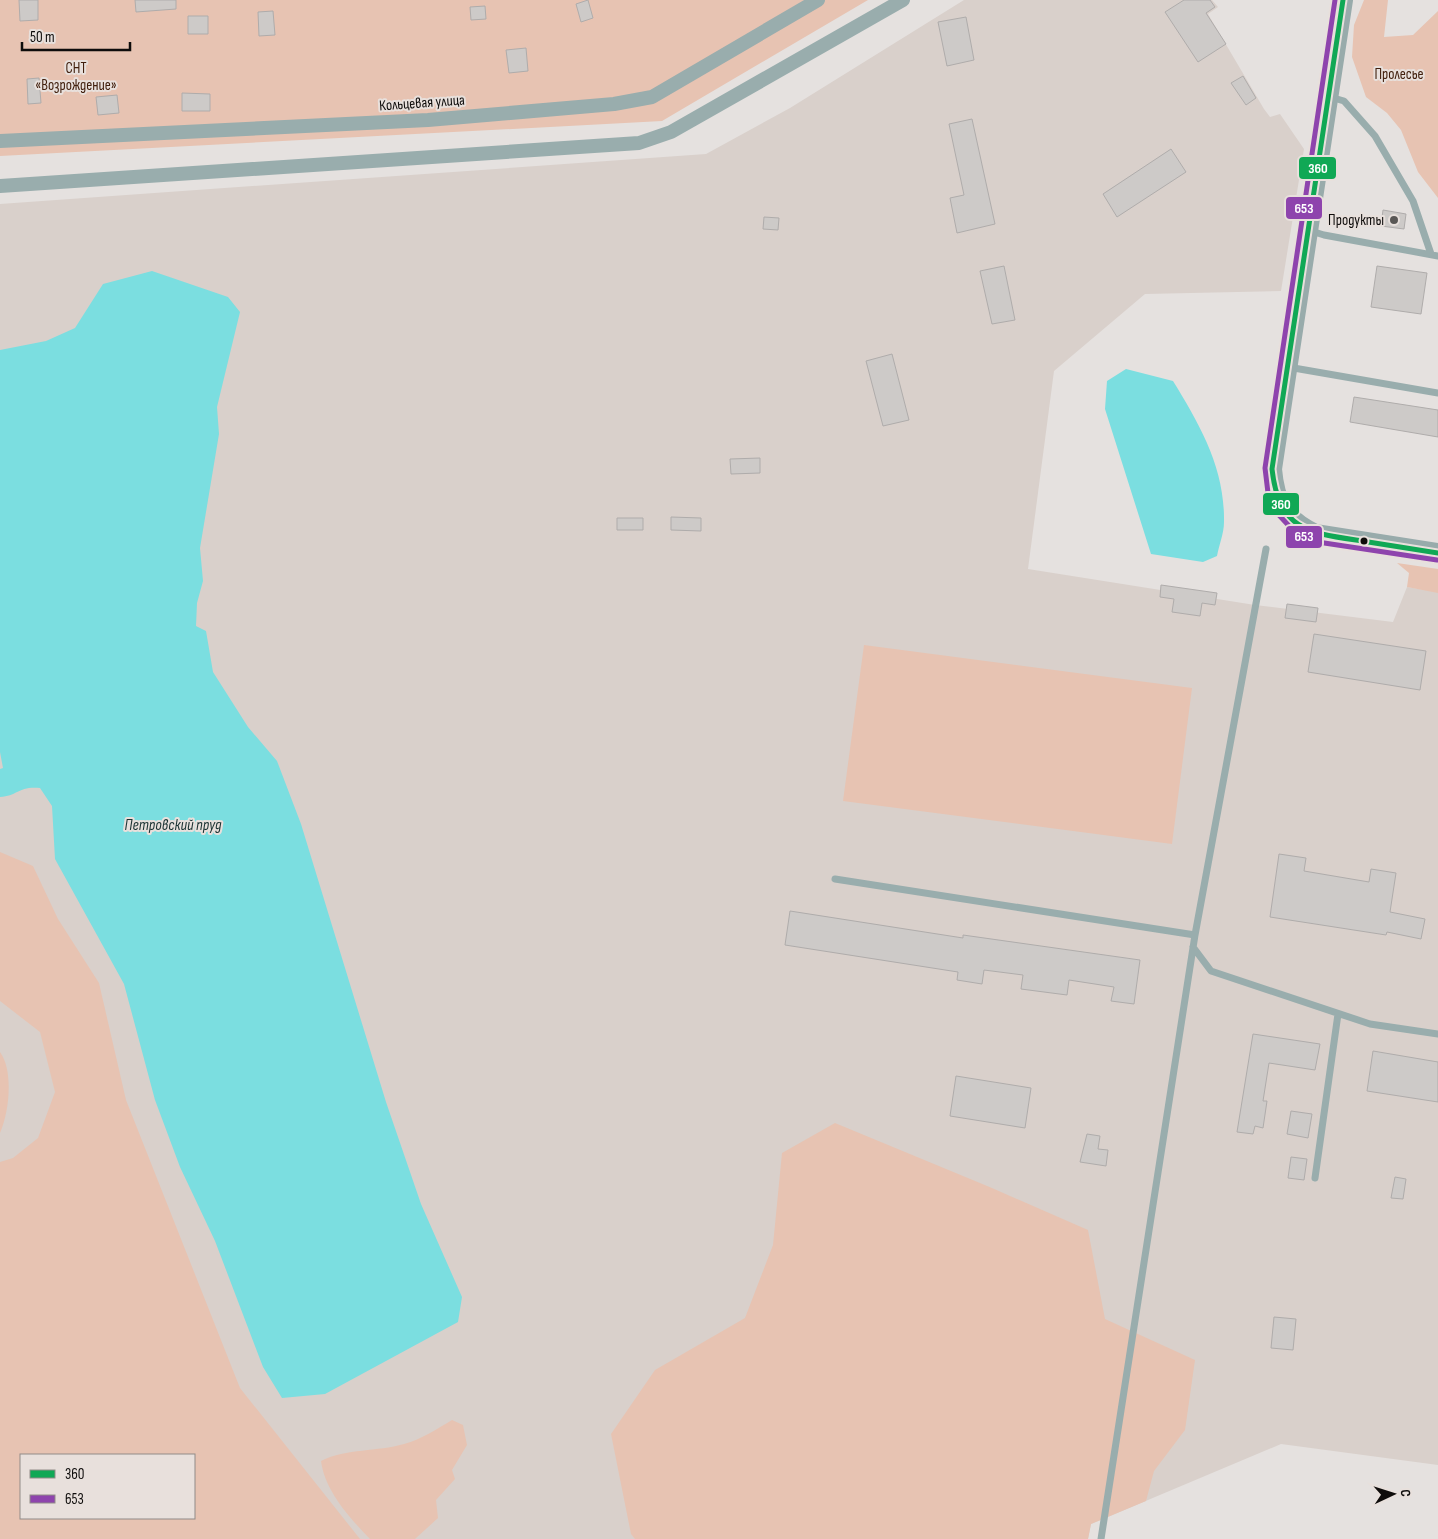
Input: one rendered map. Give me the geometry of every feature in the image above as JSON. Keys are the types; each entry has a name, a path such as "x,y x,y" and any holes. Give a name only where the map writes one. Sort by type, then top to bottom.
{"street":[{"name":"Кольцевая улица","path":"0,141 428,120 614,104 652,97 818,0"},
{"path":"0,186 639,143 671,132 903,0"},
{"path":"1343,0 1272,469 1274,490 1283,511 1299,526 1315,534 1438,553"}],"lane":[{"path":"1328,96 1344,101 1375,136 1413,201 1434,255"},
{"path":"1308,230 1324,235 1434,255"},
{"path":"1288,367 1438,393"},
{"path":"1101,1539 1195,935 1266,549"},
{"path":"835,879 1195,935"},
{"path":"1193,948 1211,971 1370,1024 1438,1034"},
{"path":"1314,1178 1338,1014"}],"shaded area":[{"path":"964,0 1212,0 1218,7 1208,14 1264,109 1270,117 1280,114 1304,149 1281,291 1145,294 1054,371 1028,569 1255,605 1393,622 1407,587 1438,592 1438,1465 1281,1444 1091,1524 1088,1539 0,1539 0,204 706,154 790,108"}],"green space":[{"name":"СНТ «Возрождение»","path":"0,0 868,0 662,121 0,156"},
{"name":"Пролесье","path":"1364,0 1388,0 1384,37 1413,35 1438,11 1438,198 1418,172 1401,130 1387,113 1366,97 1352,57 1354,25"},
{"path":"1397,563 1438,569 1438,593 1407,587 1409,573"},
{"path":"864,645 1192,688 1172,844 843,801"},
{"path":"0,852 33,866 58,919 99,983 126,1100 240,1388 360,1539 0,1539 0,1162 13,1158 38,1138 55,1092 40,1032 0,1001"},
{"path":"0,1052 7,1070 9,1092 6,1115 0,1133"},
{"path":"835,1123 1088,1230 1105,1319 1195,1360 1185,1430 1154,1471 1146,1501 1091,1524 1088,1539 635,1539 631,1534 611,1434 655,1370 745,1318 773,1245 782,1153"},
{"path":"452,1420 463,1425 467,1445 452,1470 455,1479 436,1500 438,1518 415,1539 370,1539 339,1503 327,1483 321,1461 341,1454 411,1442"}],"water":[{"name":"Петровский пруд","path":"152,271 228,297 240,312 217,407 219,434 200,548 203,581 197,603 196,626 206,631 213,672 248,727 277,761 301,824 386,1102 421,1204 462,1297 458,1322 325,1394 282,1398 263,1367 215,1241 180,1167 155,1100 124,984 55,859 52,806 40,788 27,788 11,795 0,797 0,769 3,768 0,752 0,350 46,341 75,328 103,284"},
{"path":"1126,369 1173,381 1201,431 1215,465 1223,502 1224,526 1217,556 1203,562 1151,554 1105,409 1107,381"}],"building":[{"path":"19,0 38,0 38,20 20,21"},
{"path":"135,0 176,0 176,9 136,12"},
{"path":"588,0 593,18 581,22 576,4"},
{"path":"1184,0 1210,0 1215,7 1206,13 1226,44 1198,62 1165,12"},
{"path":"485,6 486,19 471,20 470,7"},
{"path":"273,11 275,35 259,36 258,12"},
{"path":"188,16 208,16 208,34 188,34"},
{"path":"966,17 974,60 947,66 938,22"},
{"path":"526,48 528,71 509,73 506,50"},
{"path":"1243,76 1256,98 1246,105 1231,83"},
{"path":"39,78 41,103 28,104 27,79"},
{"path":"182,93 210,94 210,111 182,111"},
{"path":"117,95 119,113 98,115 96,97"},
{"path":"972,119 995,224 957,233 950,198 964,195 949,124"},
{"path":"1171,149 1186,172 1117,217 1103,194"},
{"name":"Продукты","path":"1383,210 1406,214 1404,229 1381,226"},
{"path":"764,217 779,218 778,230 763,229"},
{"path":"1004,266 1015,320 992,324 980,271"},
{"path":"1377,266 1427,273 1421,314 1371,307"},
{"path":"892,354 909,420 883,426 866,361"},
{"path":"1354,397 1438,410 1438,437 1350,422"},
{"path":"760,458 760,473 731,474 730,459"},
{"path":"671,517 701,518 701,531 671,530"},
{"path":"617,518 643,518 643,530 617,530"},
{"path":"1161,585 1217,593 1215,605 1202,603 1200,616 1172,612 1174,599 1160,597"},
{"path":"1287,604 1318,608 1316,622 1285,618"},
{"path":"1314,634 1426,651 1420,690 1308,672"},
{"path":"1279,854 1306,858 1304,871 1369,882 1371,869 1396,873 1390,912 1425,919 1421,939 1387,932 1386,935 1270,917"},
{"path":"790,911 963,938 963,935 1140,960 1134,1004 1111,1001 1114,987 1069,980 1067,995 1021,989 1023,975 984,970 982,984 957,980 958,972 785,945"},
{"path":"1253,1034 1320,1044 1315,1070 1269,1063 1263,1101 1267,1101 1263,1128 1255,1126 1253,1134 1237,1132"},
{"path":"1373,1051 1438,1062 1438,1102 1367,1091"},
{"path":"956,1076 1031,1088 1025,1128 950,1116"},
{"path":"1291,1111 1312,1114 1308,1138 1287,1134"},
{"path":"1087,1134 1100,1136 1098,1149 1108,1150 1106,1166 1080,1162"},
{"path":"1291,1157 1307,1159 1304,1180 1288,1178"},
{"path":"1395,1177 1406,1179 1403,1199 1391,1198"},
{"path":"1274,1317 1296,1319 1293,1350 1271,1348"}],"transit line":[{"name":"653","path":"1335,0 1265,468 1268,493 1277,513 1291,528 1311,541 1437,560"},
{"name":"360","path":"1343,0 1272,469 1276,490 1282,505 1290,517 1300,525 1327,535 1438,553"}],"place":[{"name":"Продукты","path":"1394,220"}]}
